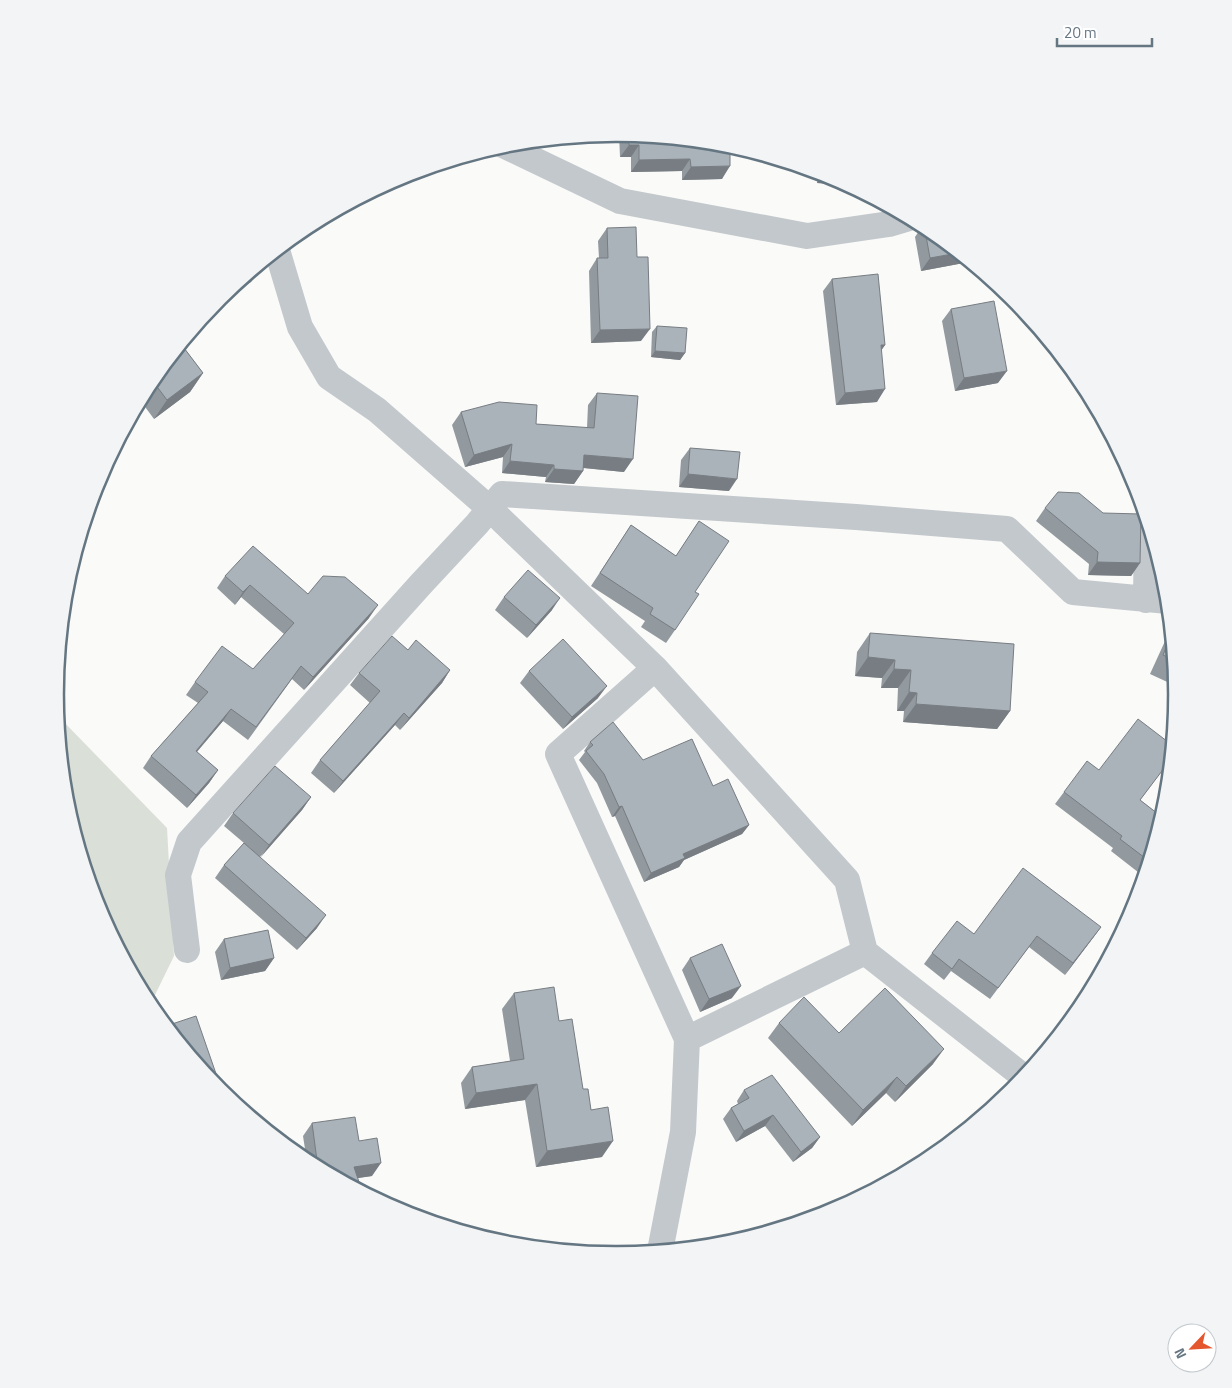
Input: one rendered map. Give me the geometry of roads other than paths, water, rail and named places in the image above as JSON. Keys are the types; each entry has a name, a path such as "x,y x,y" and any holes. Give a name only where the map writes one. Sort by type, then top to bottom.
{"street":[{"path":"515,151 620,201 807,236 900,221"},
{"path":"279,257 300,327 328,377 377,410 489,508 655,668 847,880 865,952 1018,1071"},
{"path":"187,950 178,875 189,842 502,494 856,516 1007,529 1073,592 1157,600 1152,564"},
{"path":"655,668 558,754 687,1039 683,1132 661,1244"},
{"path":"687,1039 865,952"}]}
